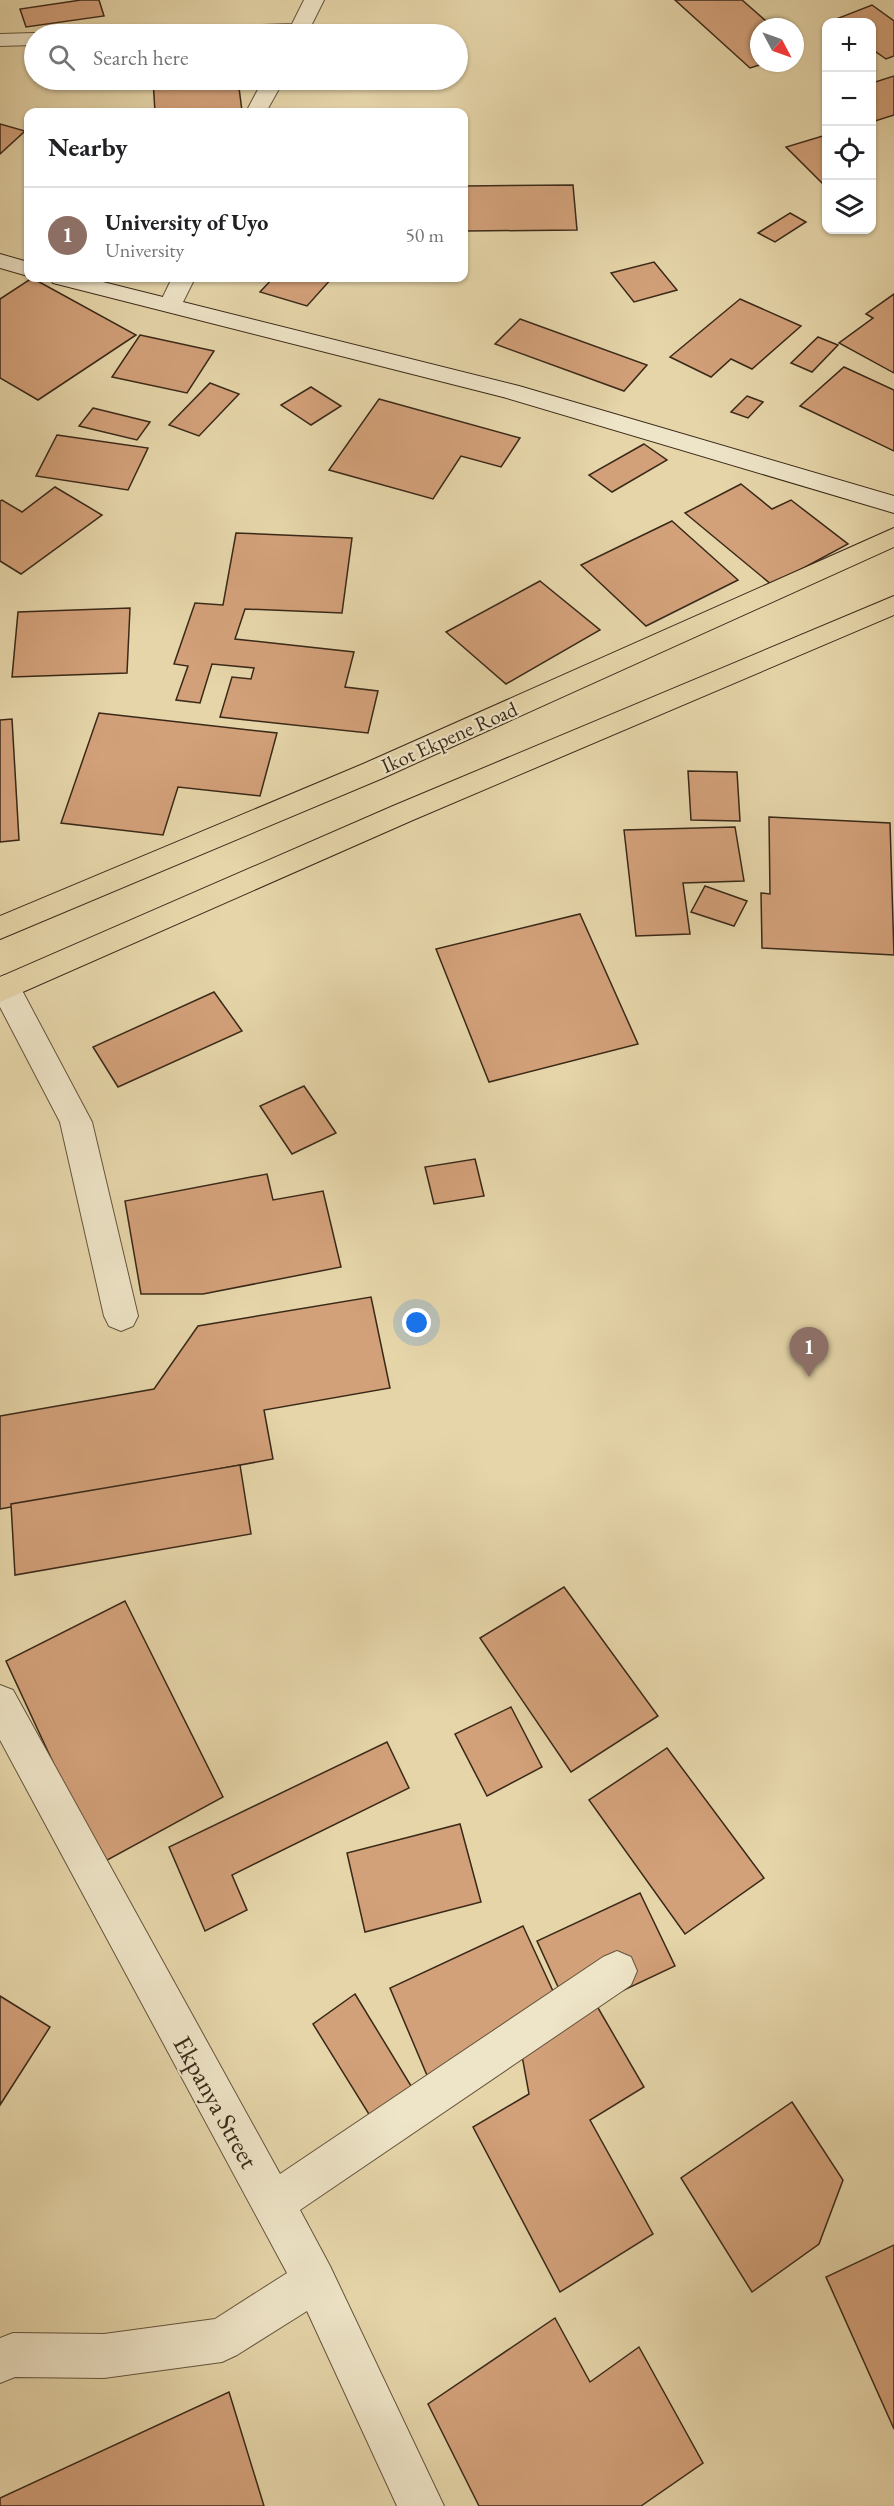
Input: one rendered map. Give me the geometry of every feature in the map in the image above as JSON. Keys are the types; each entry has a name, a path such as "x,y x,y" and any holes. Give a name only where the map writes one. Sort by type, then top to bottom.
{"highway":[{"name":"Ikot Ekpene Road","path":"0,928 373,771 894,537"},
{"path":"3,988 404,813 894,605"},
{"path":"373,771 404,813"}],"street":[{"path":"302,24 314,0"},
{"path":"0,40 24,39"},
{"path":"258,108 268,90"},
{"path":"0,261 24,268"},
{"path":"77,282 510,391 894,505"},
{"path":"171,305 181,282"},
{"path":"3,988 76,1122 121,1316"},
{"name":"Ekpanya Street","path":"0,1703 315,2281 421,2506"},
{"path":"272,2204 617,1971"},
{"path":"0,2361 12,2355 104,2356 222,2340 315,2281"}],"building":[{"path":"81,0 99,0 104,16 47,24 25,24 20,9"},
{"path":"675,0 742,0 763,18 750,18 750,68"},
{"path":"872,5 894,21 894,56 886,59 876,52 876,18 839,18"},
{"path":"894,76 894,115 876,121 876,82"},
{"path":"154,90 239,90 242,108 155,108"},
{"path":"0,124 24,131 24,132 0,154"},
{"path":"822,136 822,183 786,147"},
{"path":"573,185 577,230 468,231 468,186"},
{"path":"790,213 806,222 775,242 758,233"},
{"path":"654,262 677,290 634,302 611,273"},
{"path":"26,282 39,282 136,335 38,400 0,378 0,299"},
{"path":"269,282 328,282 307,306 260,292"},
{"path":"894,294 894,373 839,343 873,318 866,314"},
{"path":"740,299 801,326 752,369 731,359 711,377 670,357"},
{"path":"520,319 647,365 624,391 495,344"},
{"path":"140,335 214,351 187,393 112,377"},
{"path":"818,337 838,345 812,372 791,363"},
{"path":"844,367 894,390 894,451 800,406"},
{"path":"210,383 239,394 199,436 169,425"},
{"path":"311,387 341,406 311,425 281,405"},
{"path":"747,396 763,402 748,418 731,412"},
{"path":"379,399 520,438 501,467 461,456 433,499 329,470"},
{"path":"93,408 150,422 137,440 79,426"},
{"path":"57,435 148,448 128,490 36,476"},
{"path":"644,444 667,460 612,492 589,475"},
{"path":"741,484 772,509 791,500 848,544 772,585 685,513"},
{"path":"55,487 102,515 21,574 0,561 0,501 22,512"},
{"path":"672,521 738,580 646,626 581,565"},
{"path":"236,533 352,538 342,613 245,609 235,639 354,652 345,687 378,691 368,733 220,717 232,677 251,679 254,668 212,664 200,703 176,700 188,666 174,664 195,603 223,605"},
{"path":"540,581 600,630 506,684 446,632"},
{"path":"130,608 127,673 12,677 18,612"},
{"path":"99,713 277,733 260,796 178,787 163,835 61,823"},
{"path":"12,719 19,840 0,842 0,720"},
{"path":"688,771 737,772 740,821 691,820"},
{"path":"769,817 890,823 894,955 762,948 761,893 770,894"},
{"path":"735,827 744,881 683,883 690,934 636,936 624,830"},
{"path":"705,886 747,901 734,926 691,912"},
{"path":"580,914 638,1044 489,1082 436,949"},
{"path":"214,992 242,1031 118,1087 93,1047"},
{"path":"304,1086 336,1133 292,1154 260,1106"},
{"path":"475,1159 484,1196 434,1204 425,1167"},
{"path":"267,1174 273,1200 323,1191 341,1267 203,1294 141,1294 125,1201"},
{"path":"371,1297 390,1388 264,1410 273,1459 0,1509 0,1416 154,1389 198,1326"},
{"path":"240,1465 251,1534 15,1575 11,1504"},
{"path":"564,1587 658,1716 571,1772 480,1638"},
{"path":"125,1601 223,1797 100,1864 6,1661"},
{"path":"511,1707 542,1767 487,1796 455,1734"},
{"path":"387,1742 409,1788 232,1875 247,1910 205,1931 169,1847"},
{"path":"667,1748 764,1878 685,1934 589,1800"},
{"path":"460,1824 481,1902 365,1932 347,1853"},
{"path":"640,1893 675,1966 571,2015 537,1941"},
{"path":"523,1926 564,2015 429,2080 390,1988"},
{"path":"355,1994 416,2094 375,2124 313,2024"},
{"path":"0,1996 50,2027 0,2105"},
{"path":"594,2001 644,2087 590,2120 653,2234 560,2292 473,2127 529,2094 520,2045"},
{"path":"792,2102 843,2180 819,2244 752,2292 681,2178"},
{"path":"894,2245 894,2429 826,2277"},
{"path":"555,2318 590,2382 639,2347 703,2463 641,2506 479,2506 428,2404"},
{"path":"229,2392 264,2506 0,2506 0,2498"}],"place":[{"name":"University of Uyo","path":"809,1377"}]}
